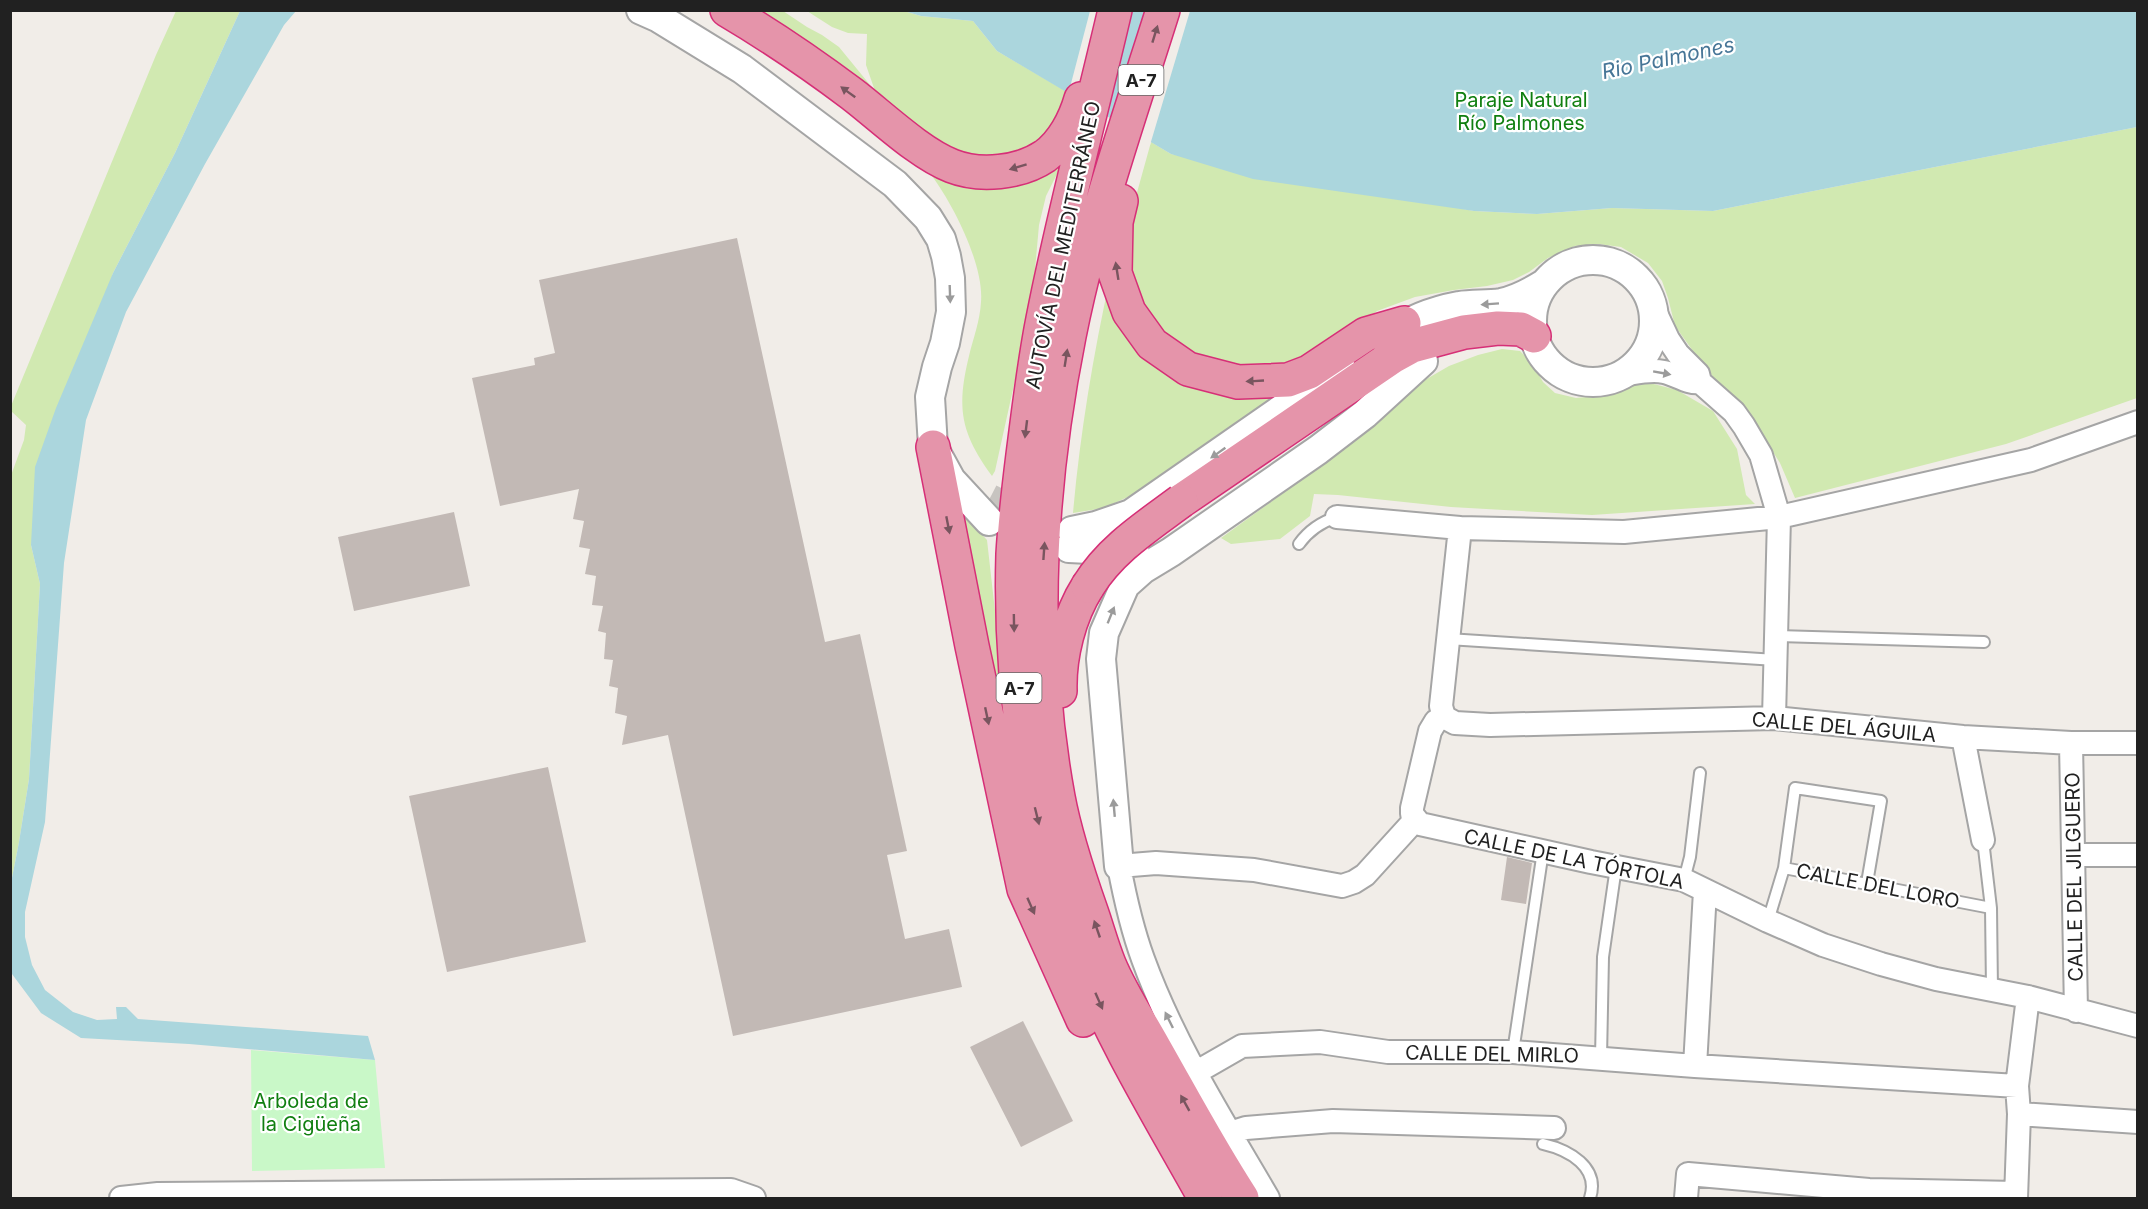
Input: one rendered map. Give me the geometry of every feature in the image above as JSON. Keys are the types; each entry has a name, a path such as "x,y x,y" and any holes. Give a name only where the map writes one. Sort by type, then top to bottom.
{"highway":[{"path":"727,10 773,37 851,93 927,153 953,167 984,172 1016,169 1075,140 1077,112 1105,10"},
{"name":"AUTOVÍA DEL MEDITERRÁNEO","path":"1115,10 1075,140 1032,383 1013,553 1014,634 1021,720 1034,806 1054,882 1079,955 1110,1026 1205,1198"},
{"name":"AUTOVÍA DEL MEDITERRÁNEO","path":"1163,10 1085,267 1069,336 1054,428 1047,494 1041,646 1058,798 1081,882 1110,965 1214,1154 1242,1198"},
{"path":"1119,150 1126,180 1116,222 1115,273 1129,312 1152,344 1188,369 1238,382 1288,380 1310,372 1366,334 1404,323"},
{"path":"1058,798 1069,772 1062,723 1060,678 1065,645 1073,616 1088,586 1113,553 1181,501 1392,357 1412,346 1464,332 1498,328 1521,329 1536,343"},
{"path":"933,447 972,646 1024,890 1087,1029 1158,1159 1183,1198"}],"street":[{"path":"641,10 659,18 742,69 895,184 928,218 940,239 946,256 950,278 951,312 930,397 933,447 951,480 989,509 958,458 950,429 948,414 951,382 967,328 969,286 960,244 941,207 926,189 904,170 683,10"},
{"path":"1536,343 1500,339 1472,343 1423,361 1210,511 1154,539 1130,545 1089,549 1071,539 1096,526 1131,514 1404,323 1419,316 1459,306 1500,303 1516,299 1544,284 1564,266 1584,261 1605,261 1618,265 1640,281 1668,339 1678,354 1698,374 1701,381 1734,412 1761,455 1779,518 1774,718"},
{"path":"1544,284 1533,309 1532,323 1536,343 1557,370 1568,377 1595,382 1648,371 1671,374 1692,383 1701,381"},
{"path":"1622,375 1638,362 1649,345 1654,325 1652,305"},
{"path":"1268,1198 1195,1072 1166,1013 1143,959 1128,913 1119,866 1101,659 1104,633 1125,585 1143,569 1318,450 1365,414 1423,361"},
{"path":"1337,516 1460,528 1624,532 1779,518 2031,460 2138,422"},
{"path":"1119,866 1156,863 1254,870 1342,886 1365,875 1415,820 1412,808 1430,731 1436,722 1444,717 1441,706 1460,528"},
{"name":"CALLE DEL ÁGUILA","path":"1444,717 1455,723 1490,725 1774,718 1963,737 2071,743 2138,743"},
{"path":"1963,737 1983,840"},
{"name":"CALLE DEL JILGUERO","path":"2071,743 2076,1011"},
{"name":"CALLE DE LA TÓRTOLA","path":"1415,820 1425,827 1683,880 1824,945 1881,964 1936,979 2028,997 2138,1026"},
{"path":"2074,855 2138,855"},
{"path":"1695,1066 1705,891"},
{"path":"1686,1198 1688,1174 1906,1194 2016,1196 2019,1114 2017,1086 2028,997"},
{"name":"CALLE DEL MIRLO","path":"1195,1072 1242,1046 1320,1042 1388,1052 1513,1052 2017,1086"},
{"path":"2019,1114 2138,1122"},
{"path":"1230,1133 1246,1128 1333,1121 1549,1136"},
{"path":"121,1198 730,1190 754,1198"}],"lane":[{"path":"1299,544 1320,524 1337,516"},
{"path":"1776,636 1984,642"},
{"path":"1448,639 1776,660"},
{"path":"1683,880 1690,857 1701,773"},
{"path":"1784,868 1795,789 1881,801 1868,883"},
{"path":"1983,840 1991,908 1992,990"},
{"path":"1513,1052 1542,851"},
{"path":"1601,1058 1603,957 1616,867"},
{"name":"CALLE DEL LORO","path":"1768,921 1784,868 1991,908"},
{"path":"1549,1136 1561,1148 1576,1157 1588,1171 1592,1181 1590,1198"}],"green space":[{"path":"176,11 240,11 175,153 113,273 31,545 40,584 29,779 11,883 10,478 24,440 26,425 11,411 11,406"},
{"path":"757,11 783,11 822,35 839,47 875,91 866,65 867,34 848,33 832,27 807,11 904,11 921,16 973,21 997,51 1069,93 1057,130 998,165 935,144"},
{"path":"2137,127 2137,398 2006,444 1795,498 1780,463 1757,427 1703,365 1675,326 1662,281 1648,263 1621,247 1598,244 1575,246 1548,258 1513,280 1415,297 1377,311 1326,351 1289,368 1254,372 1189,358 1147,323 1126,264 1133,207 1151,142 1171,154 1474,211 1537,214 1612,208 1713,211"},
{"path":"1065,158 1046,196 1039,225 1032,303 992,476 968,433 962,406 965,375 981,302 978,271 958,219 932,176 968,185"},
{"path":"1110,278 1125,325 1281,393 1134,494 1104,508 1073,513 1088,395"},
{"path":"1502,349 1520,351 1532,363 1543,382 1555,393 1576,398 1607,395 1628,385 1646,382 1677,390 1713,411 1737,449 1746,495 1755,504 1592,515 1451,507 1314,494 1310,516 1280,539 1231,544 1221,538 1286,491 1418,384 1449,366"},
{"path":"956,504 987,540 1011,753"},
{"name":"Arboleda de la Cigüeña","path":"251,1050 375,1060 385,1168 252,1171"}],"water":[{"path":"240,11 296,11 284,25 205,164 126,312 86,420 64,563 45,822 25,912 25,937 32,965 45,990 73,1012 97,1020 117,1019 116,1007 126,1007 138,1019 368,1036 375,1060 189,1044 81,1038 41,1013 12,974 11,968 11,883 29,779 40,584 31,545 35,467 56,408 113,273 175,153"},
{"name":"Paraje Natural Río Palmones","path":"904,11 2137,11 2137,127 1713,211 1612,208 1537,214 1474,211 1253,179 1171,154 997,51 973,21 921,16"}],"pier":[{"path":"1090,11 1132,11 1105,118 1068,95"},
{"path":"1146,11 1190,11 1150,145 1112,122"}],"building":[{"path":"737,238 825,642 860,634 907,851 887,855 905,939 949,929 962,987 733,1036 668,735 622,745 627,716 615,713 618,688 609,686 613,660 604,659 606,633 598,631 603,606 592,605 596,576 585,574 590,549 579,547 584,521 573,519 579,489 500,506 472,378 535,365 534,358 555,353 539,280"},
{"path":"454,512 470,586 354,611 338,537"},
{"path":"548,767 586,942 447,972 409,796"},
{"path":"1507,857 1532,863 1526,904 1501,900"},
{"path":"1023,1021 1073,1121 1021,1147 970,1047"}],"tunnel":[{"path":"990,498 1035,521"}],"water label":[{"name":"Rio Palmones","path":"1668,58"}]}
